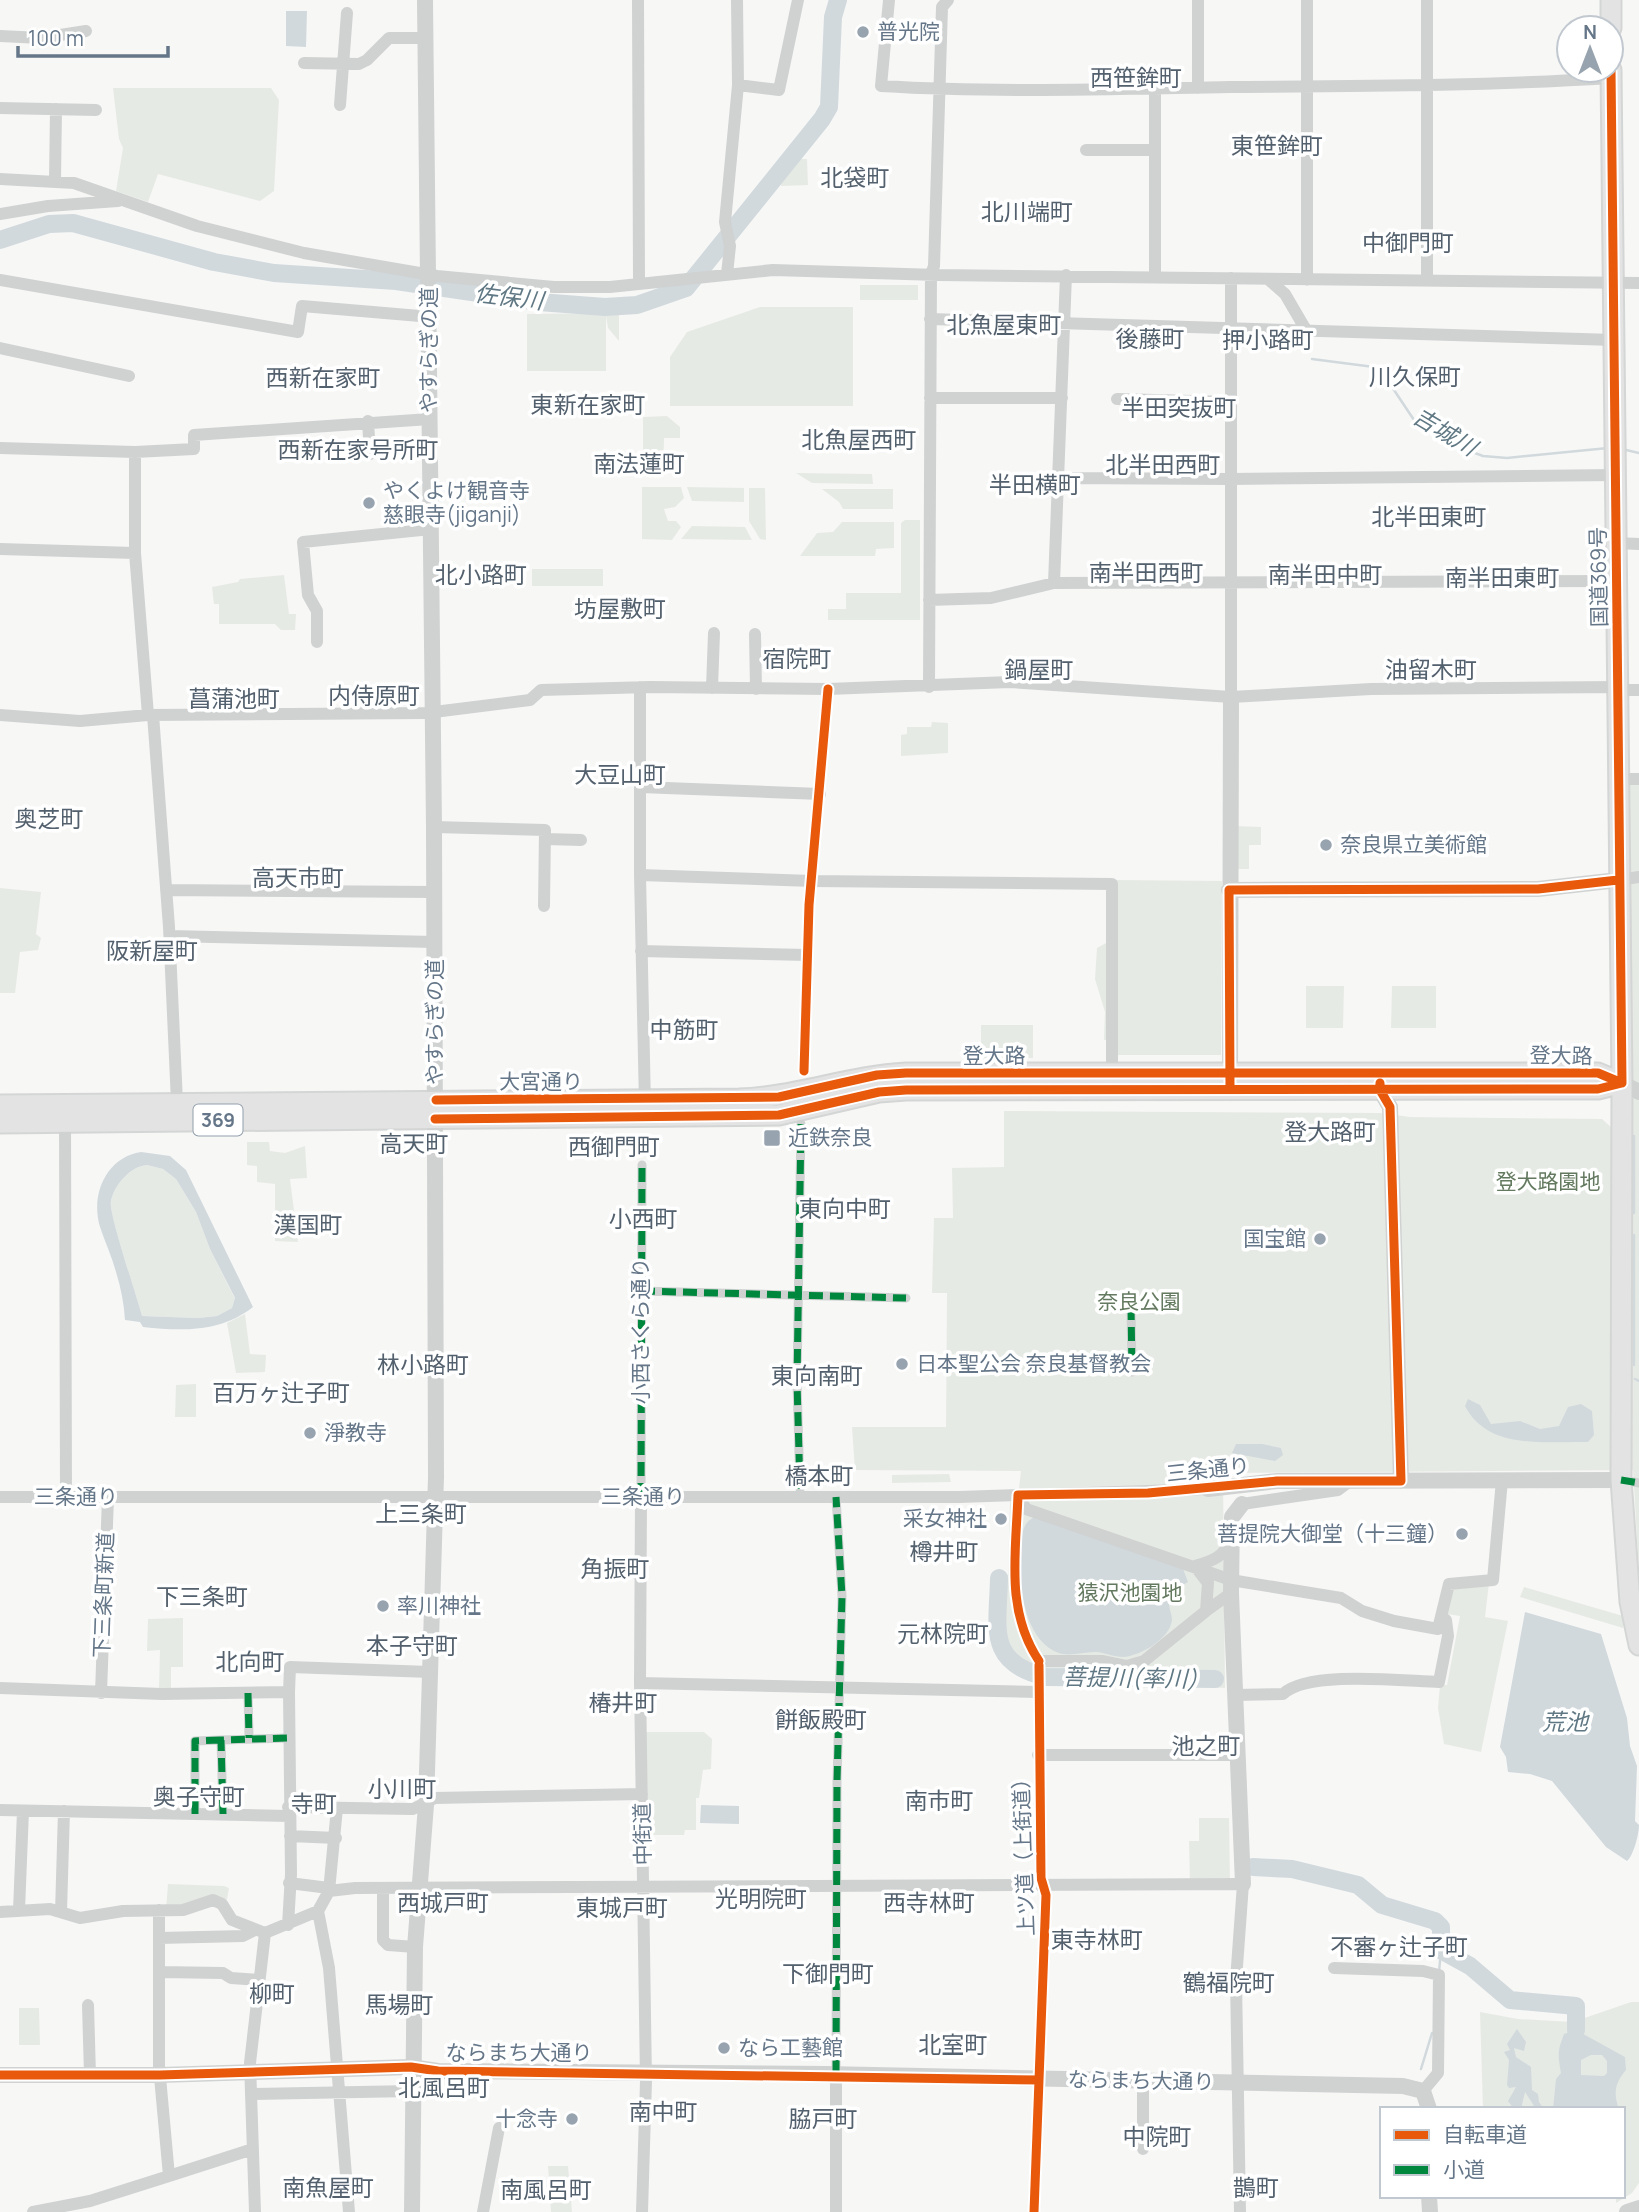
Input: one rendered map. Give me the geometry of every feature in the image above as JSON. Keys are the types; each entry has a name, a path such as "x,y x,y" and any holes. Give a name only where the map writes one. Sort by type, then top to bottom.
{"highway":[{"name":"国道369号","path":"1611,84 1618,689 1629,779 1618,880 1631,1088 1630,1481 1639,1644"},
{"name":"登大路","path":"645,1108 779,1097 877,1074 906,1082 1380,1082 1631,1088"},
{"name":"大宮通り","path":"0,1123 177,1102 436,1109"},
{"name":"大宮通り","path":"0,1105 65,1114 645,1108"}],"street":[{"name":"やすらぎの道","path":"412,2212 411,2067 415,1947 426,1805 436,1498 435,827 425,0"},
{"path":"638,0 639,283"},
{"path":"727,274 730,246 725,222 738,85 737,0"},
{"path":"738,85 779,90 798,0"},
{"path":"889,0 881,86 938,90 1155,89 1428,84 1555,77"},
{"path":"929,687 931,274 934,266 942,7 948,0"},
{"path":"1198,0 1198,88"},
{"path":"1307,0 1307,280"},
{"path":"1427,0 1427,279"},
{"path":"340,105 347,13"},
{"path":"0,36 41,37 86,31"},
{"path":"304,63 359,64 367,60 389,38 426,37"},
{"path":"1155,89 1156,277"},
{"path":"0,108 96,110"},
{"path":"55,181 57,109"},
{"path":"1086,150 1155,150"},
{"path":"0,179 55,181 251,241 373,267 429,277 554,287 610,287 773,270 1269,280 1639,282"},
{"path":"0,214 48,206 123,200"},
{"path":"1054,583 1066,275"},
{"path":"1230,1082 1231,278"},
{"path":"0,280 298,332 302,306 420,316"},
{"path":"1269,280 1285,294 1306,330"},
{"path":"930,319 1614,340"},
{"path":"0,348 129,376"},
{"path":"930,398 1062,398"},
{"path":"1117,399 1231,402"},
{"path":"0,448 135,452 194,449 194,435 368,421 430,419"},
{"path":"368,421 370,454"},
{"path":"135,452 135,553 170,936 177,1102"},
{"path":"1059,478 1229,479 1616,457"},
{"path":"317,642 317,611 308,594 303,542 431,529"},
{"path":"1616,543 1639,544"},
{"path":"0,549 135,553"},
{"path":"929,600 991,598 1054,583 1616,581"},
{"path":"712,688 714,633"},
{"path":"755,634 756,689"},
{"path":"0,715 80,721 151,715 433,711 530,700 541,690 640,687 828,689 1010,682 1231,696 1371,689 1639,690"},
{"path":"640,687 640,876 645,1108"},
{"path":"804,1071 812,881 828,689"},
{"path":"640,787 820,794"},
{"path":"435,827 545,830 544,906"},
{"path":"545,839 581,840"},
{"path":"640,876 1112,884 1109,1082"},
{"path":"1229,890 1538,889 1639,877"},
{"path":"166,890 434,892"},
{"path":"170,936 435,942"},
{"path":"641,951 808,955"},
{"path":"1380,1082 1390,1107 1401,1481"},
{"path":"65,1114 66,1497"},
{"path":"800,1489 798,1295 802,1124"},
{"name":"小西さくら通り","path":"641,1497 642,1165"},
{"path":"641,1291 906,1298"},
{"path":"1131,1306 1132,1372"},
{"path":"1018,1495 1026,1509 1195,1566 1231,1587 1341,1598 1362,1611 1438,1629 1449,1584 1493,1580 1502,1480"},
{"name":"三条通り","path":"0,1497 836,1497 1208,1489 1277,1481 1630,1481"},
{"path":"1240,2212 1240,2081 1236,1980 1243,1884 1234,1695 1232,1517 1242,1504 1338,1490 1350,1481"},
{"path":"1018,1495 1013,1575 1017,1608 1025,1639 1039,1663 1103,1661 1127,1666 1144,1661 1231,1587"},
{"name":"下三条町新道","path":"101,1693 107,1497"},
{"name":"中街道","path":"641,1497 640,1683 646,2071 642,2212"},
{"path":"836,1497 842,1596 838,1689 836,2212"},
{"path":"1195,1566 1217,1559 1227,1551 1231,1539"},
{"path":"1195,1566 1208,1583 1206,1611"},
{"path":"1234,1695 1283,1694 1290,1686 1317,1682 1439,1682 1448,1636 1446,1620 1442,1617"},
{"name":"上ツ道（上街道）","path":"1034,2212 1046,1895 1041,1878 1039,1663"},
{"path":"288,1926 290,1667 430,1672"},
{"path":"640,1683 832,1685 838,1689 1038,1686"},
{"path":"0,1688 101,1693 289,1692"},
{"path":"248,1693 249,1738"},
{"path":"195,1814 195,1741 288,1738"},
{"path":"221,1740 223,1814"},
{"path":"1038,1755 1237,1755"},
{"path":"0,1810 223,1814 337,1808 413,1809 426,1805 435,1798 447,1797 642,1794"},
{"path":"159,1938 243,1936 288,1926 318,1911 329,1889 337,1808"},
{"path":"19,1910 23,1811"},
{"path":"61,1912 64,1811"},
{"path":"290,1836 336,1838"},
{"path":"289,1883 329,1889 1243,1884"},
{"path":"383,1888 383,1940 388,1945 415,1947"},
{"path":"0,1912 61,1912 80,1918 183,1910 213,1900 222,1903 232,1920 259,1932"},
{"path":"159,1910 160,2075 169,2176"},
{"path":"318,1911 329,1968 349,2212"},
{"path":"255,2212 251,2073 259,1980 259,1932"},
{"path":"1334,1968 1409,1970 1439,1975 1437,2074 1423,2091 1428,2107"},
{"path":"160,1972 223,1973 231,1978 259,1980"},
{"path":"88,2005 90,2075"},
{"name":"ならまち大通り","path":"0,2075 160,2075 411,2067 438,2070 1240,2081 1403,2086 1423,2091"},
{"path":"1143,2081 1143,2149"},
{"path":"252,2094 412,2091"},
{"path":"484,2212 499,2129"},
{"path":"33,2212 90,2201 253,2149"},
{"path":"1627,2212 1639,2208"}],"green space":[{"path":"113,88 271,88 279,100 274,191 260,201 158,174 148,202 116,191 123,148 119,139"},
{"path":"796,159 807,159 808,185 781,186 782,178"},
{"path":"860,285 918,285 918,300 860,300"},
{"path":"760,307 853,307 853,406 670,406 670,357 687,332"},
{"path":"619,313 619,341 608,328 606,316 606,371 527,371 527,314"},
{"path":"667,416 680,427 680,438 664,438 663,475 643,475 643,417"},
{"path":"796,473 872,474 873,484 812,483"},
{"path":"642,487 681,487 684,498 675,507 664,509 668,521 676,521 681,527 672,540 642,539"},
{"path":"687,487 744,488 744,502 692,501"},
{"path":"749,488 765,488 766,540 760,539 749,521"},
{"path":"822,489 893,489 893,509 843,509 839,502"},
{"path":"905,520 920,520 920,620 828,620 828,609 846,609 846,593 901,593 901,523"},
{"path":"842,522 894,522 894,548 876,549 875,556 800,556 817,533 833,532"},
{"path":"692,526 745,527 752,540 681,539"},
{"path":"532,569 603,569 603,586 532,586"},
{"path":"284,575 289,614 296,614 295,630 281,630 275,624 219,624 219,604 214,604 212,587 238,582 240,579"},
{"path":"932,722 948,723 948,753 901,756 901,735 907,734 907,727 931,727"},
{"name":"奈良公園","path":"1628,783 1639,783 1639,1572 1633,1470 1223,1473 1225,1688 1042,1679 1023,1670 1001,1650 995,1625 997,1573 1008,1575 1010,1502 1019,1488 1021,1471 855,1470 852,1427 946,1427 947,1293 932,1293 934,1218 953,1218 952,1168 1004,1167 1004,1111 1381,1113 1410,1117 1602,1119 1613,1129 1633,1129"},
{"path":"1236,826 1261,827 1261,845 1249,845 1249,869 1236,869"},
{"path":"1116,880 1222,881 1221,1055 1118,1055 1117,1038 1104,1040 1105,1012 1095,979 1097,948 1108,942"},
{"path":"0,888 41,892 36,934 41,938 38,950 20,952 15,993 0,993"},
{"path":"1306,986 1344,986 1343,1028 1306,1028"},
{"path":"1392,986 1436,986 1436,1028 1391,1028"},
{"path":"981,1025 1033,1025 1033,1058 981,1058"},
{"path":"247,1142 269,1142 270,1151 285,1153 305,1146 307,1178 290,1179 298,1242 275,1241 275,1184 257,1182 257,1166 247,1165"},
{"path":"147,1165 163,1169 176,1179 196,1212 210,1249 235,1299 232,1308 217,1316 142,1316 118,1237 111,1201 124,1177"},
{"path":"245,1314 250,1354 266,1355 265,1372 236,1373 227,1323"},
{"path":"196,1384 196,1417 175,1417 176,1385"},
{"path":"949,1474 951,1482 892,1483 892,1475"},
{"path":"1489,1583 1485,1617 1508,1621 1481,1752 1444,1744 1438,1708 1440,1685 1447,1685 1460,1616 1447,1614 1454,1587"},
{"path":"1524,1587 1623,1616 1623,1628 1520,1597"},
{"path":"183,1618 183,1667 171,1667 171,1688 159,1689 160,1650 147,1651 148,1619"},
{"path":"645,1732 704,1732 712,1739 711,1769 703,1770 699,1798 696,1798 696,1830 685,1830 684,1835 647,1835"},
{"path":"1199,1818 1229,1818 1230,1884 1190,1885 1189,1841 1199,1841"},
{"path":"168,1884 229,1888 227,1899 222,1904 166,1910"},
{"path":"1631,2002 1639,2002 1639,2183 1625,2197 1625,2107 1483,2107 1480,2012 1518,2019 1573,2022"},
{"path":"19,2008 39,2008 40,2045 19,2045"},
{"path":"548,2166 568,2166 572,2212 551,2212"}],"water":[{"path":"286,11 307,11 306,47 286,46"},
{"path":"141,1152 170,1156 186,1170 253,1307 227,1322 200,1328 143,1327 140,1322 125,1320 118,1278 97,1215 97,1202 110,1169 129,1155","holes":["147,1165 163,1169 176,1179 196,1212 210,1249 235,1298 232,1308 217,1316 142,1316 118,1237 111,1201 119,1183 135,1169"]},
{"path":"1468,1399 1480,1405 1491,1424 1520,1421 1540,1429 1559,1426 1568,1407 1581,1404 1592,1411 1594,1435 1588,1442 1519,1441 1503,1437 1475,1420 1465,1406"},
{"path":"1236,1444 1262,1444 1281,1448 1283,1455 1275,1461 1232,1453"},
{"path":"1035,1517 1183,1569 1188,1582 1181,1586 1182,1595 1169,1604 1172,1620 1166,1634 1145,1650 1123,1657 1097,1652 1064,1654 1047,1647 1031,1624 1022,1595 1020,1566 1023,1532 1027,1523"},
{"name":"荒池","path":"1525,1612 1601,1634 1627,1718 1630,1746 1637,1766 1635,1821 1639,1829 1634,1849 1627,1861 1606,1847 1552,1781 1530,1774 1508,1772 1506,1757 1500,1747"},
{"path":"701,1805 739,1806 739,1824 700,1823"},
{"path":"1517,2029 1526,2042 1524,2051 1514,2048 1516,2057 1531,2067 1532,2090 1538,2094 1543,2107 1535,2107 1525,2092 1521,2107 1512,2107 1508,2101 1516,2087 1509,2088 1507,2085 1509,2060 1504,2052 1510,2050 1507,2044"},
{"path":"1576,2030 1625,2057 1626,2070 1616,2088 1618,2107 1553,2107 1556,2079 1561,2073 1560,2045 1564,2034","holes":["1591,2055 1602,2055 1607,2061 1607,2073 1604,2076 1581,2075 1581,2060"]}],"waterway":[{"name":"佐保川","path":"0,240 49,224 73,223 214,262 274,273 396,281 539,302 605,307 637,305 686,288 822,119 829,107 833,17 838,0"},
{"name":"吉城川","path":"1312,359 1374,367 1384,375 1414,420 1456,446 1483,456 1507,458 1608,448"},
{"name":"吉城川","path":"1622,449 1639,453"},
{"path":"1634,1136 1634,1213"},
{"path":"1634,1235 1634,1365"},
{"path":"1635,1379 1639,1381"},
{"name":"菩提川(率川)","path":"999,1578 997,1613 1000,1641 1004,1653 1013,1663 1027,1671 1046,1677 1215,1679"},
{"name":"菩提川(率川)","path":"1253,1867 1292,1869 1358,1885 1382,1905 1435,1921 1441,1927 1441,1950 1470,1966 1510,2000 1576,2006 1576,2030"},
{"path":"1439,1972 1441,1950"},
{"path":"1421,2069 1432,2033"}],"marked path":[{"path":"800,1489 797,1382 801,1124"},
{"path":"641,1497 642,1165"},
{"path":"641,1291 906,1298"},
{"path":"1131,1306 1132,1372"},
{"path":"1621,1480 1639,1483"},
{"path":"836,1497 842,1596 837,1781 836,2074"},
{"path":"248,1693 249,1738"},
{"path":"223,1814 221,1740 288,1738"},
{"path":"195,1814 195,1741 221,1740"}],"cycle path":[{"path":"1611,84 1622,1083"},
{"path":"804,1071 809,905 828,689"},
{"path":"1230,1085 1229,890 1538,889 1618,880"},
{"path":"436,1100 779,1097 877,1075 906,1073 1598,1073 1622,1083"},
{"path":"1039,1661 1028,1642 1017,1601 1015,1560 1018,1495 1148,1493 1277,1481 1401,1481 1390,1107 1380,1090 1380,1083"},
{"path":"435,1119 779,1115 879,1092 906,1090 1598,1089 1622,1083"},
{"path":"1034,2212 1046,1895 1041,1878 1039,1665"},
{"path":"0,2075 160,2075 411,2067 438,2071 1039,2080"}],"place":[{"name":"普光院","path":"863,32"},
{"name":"やくよけ観音寺 慈眼寺(jiganji)","path":"369,503"},
{"name":"奈良県立美術館","path":"1326,845"},
{"name":"近鉄奈良","path":"772,1138"},
{"name":"国宝館","path":"1320,1239"},
{"name":"日本聖公会 奈良基督教会","path":"902,1364"},
{"name":"淨教寺","path":"310,1433"},
{"name":"采女神社","path":"1001,1519"},
{"name":"菩提院大御堂（十三鐘）","path":"1462,1534"},
{"name":"率川神社","path":"383,1606"},
{"name":"なら工藝館","path":"724,2048"},
{"name":"十念寺","path":"572,2119"}],"district":[{"name":"西笹鉾町","path":"1136,78"},
{"name":"東笹鉾町","path":"1277,146"},
{"name":"北袋町","path":"855,178"},
{"name":"北川端町","path":"1027,212"},
{"name":"中御門町","path":"1408,243"},
{"name":"北魚屋東町","path":"1004,325"},
{"name":"後藤町","path":"1150,339"},
{"name":"押小路町","path":"1268,340"},
{"name":"川久保町","path":"1415,377"},
{"name":"西新在家町","path":"323,378"},
{"name":"東新在家町","path":"588,405"},
{"name":"半田突抜町","path":"1179,408"},
{"name":"北魚屋西町","path":"859,440"},
{"name":"西新在家号所町","path":"358,450"},
{"name":"南法蓮町","path":"639,464"},
{"name":"北半田西町","path":"1163,465"},
{"name":"半田横町","path":"1035,485"},
{"name":"北半田東町","path":"1429,517"},
{"name":"南半田西町","path":"1146,573"},
{"name":"北小路町","path":"481,575"},
{"name":"南半田中町","path":"1325,575"},
{"name":"南半田東町","path":"1502,578"},
{"name":"坊屋敷町","path":"620,609"},
{"name":"宿院町","path":"797,659"},
{"name":"鍋屋町","path":"1039,670"},
{"name":"油留木町","path":"1431,670"},
{"name":"内侍原町","path":"374,696"},
{"name":"菖蒲池町","path":"234,699"},
{"name":"大豆山町","path":"620,775"},
{"name":"奥芝町","path":"49,819"},
{"name":"高天市町","path":"298,878"},
{"name":"阪新屋町","path":"152,951"},
{"name":"中筋町","path":"684,1030"},
{"name":"登大路町","path":"1330,1132"},
{"name":"高天町","path":"414,1144"},
{"name":"西御門町","path":"614,1147"},
{"name":"東向中町","path":"845,1209"},
{"name":"小西町","path":"643,1219"},
{"name":"漢国町","path":"308,1225"},
{"name":"林小路町","path":"423,1365"},
{"name":"東向南町","path":"817,1376"},
{"name":"百万ヶ辻子町","path":"281,1393"},
{"name":"橋本町","path":"819,1476"},
{"name":"上三条町","path":"421,1514"},
{"name":"樽井町","path":"944,1552"},
{"name":"角振町","path":"615,1569"},
{"name":"下三条町","path":"202,1597"},
{"name":"元林院町","path":"943,1634"},
{"name":"本子守町","path":"412,1646"},
{"name":"北向町","path":"250,1662"},
{"name":"椿井町","path":"623,1703"},
{"name":"餅飯殿町","path":"821,1720"},
{"name":"池之町","path":"1206,1746"},
{"name":"小川町","path":"402,1789"},
{"name":"奥子守町","path":"199,1797"},
{"name":"南市町","path":"939,1801"},
{"name":"寺町","path":"314,1804"},
{"name":"光明院町","path":"761,1899"},
{"name":"西城戸町","path":"443,1903"},
{"name":"西寺林町","path":"929,1903"},
{"name":"東城戸町","path":"622,1908"},
{"name":"東寺林町","path":"1097,1940"},
{"name":"不審ヶ辻子町","path":"1399,1947"},
{"name":"下御門町","path":"828,1974"},
{"name":"鶴福院町","path":"1229,1983"},
{"name":"柳町","path":"272,1994"},
{"name":"馬場町","path":"399,2005"},
{"name":"北室町","path":"953,2045"},
{"name":"北風呂町","path":"444,2088"},
{"name":"南中町","path":"663,2112"},
{"name":"脇戸町","path":"823,2119"},
{"name":"中院町","path":"1157,2137"},
{"name":"南魚屋町","path":"328,2188"},
{"name":"鵲町","path":"1256,2188"},
{"name":"南風呂町","path":"546,2190"}],"park label":[{"name":"登大路園地","path":"1548,1182"},
{"name":"猿沢池園地","path":"1130,1593"}]}
